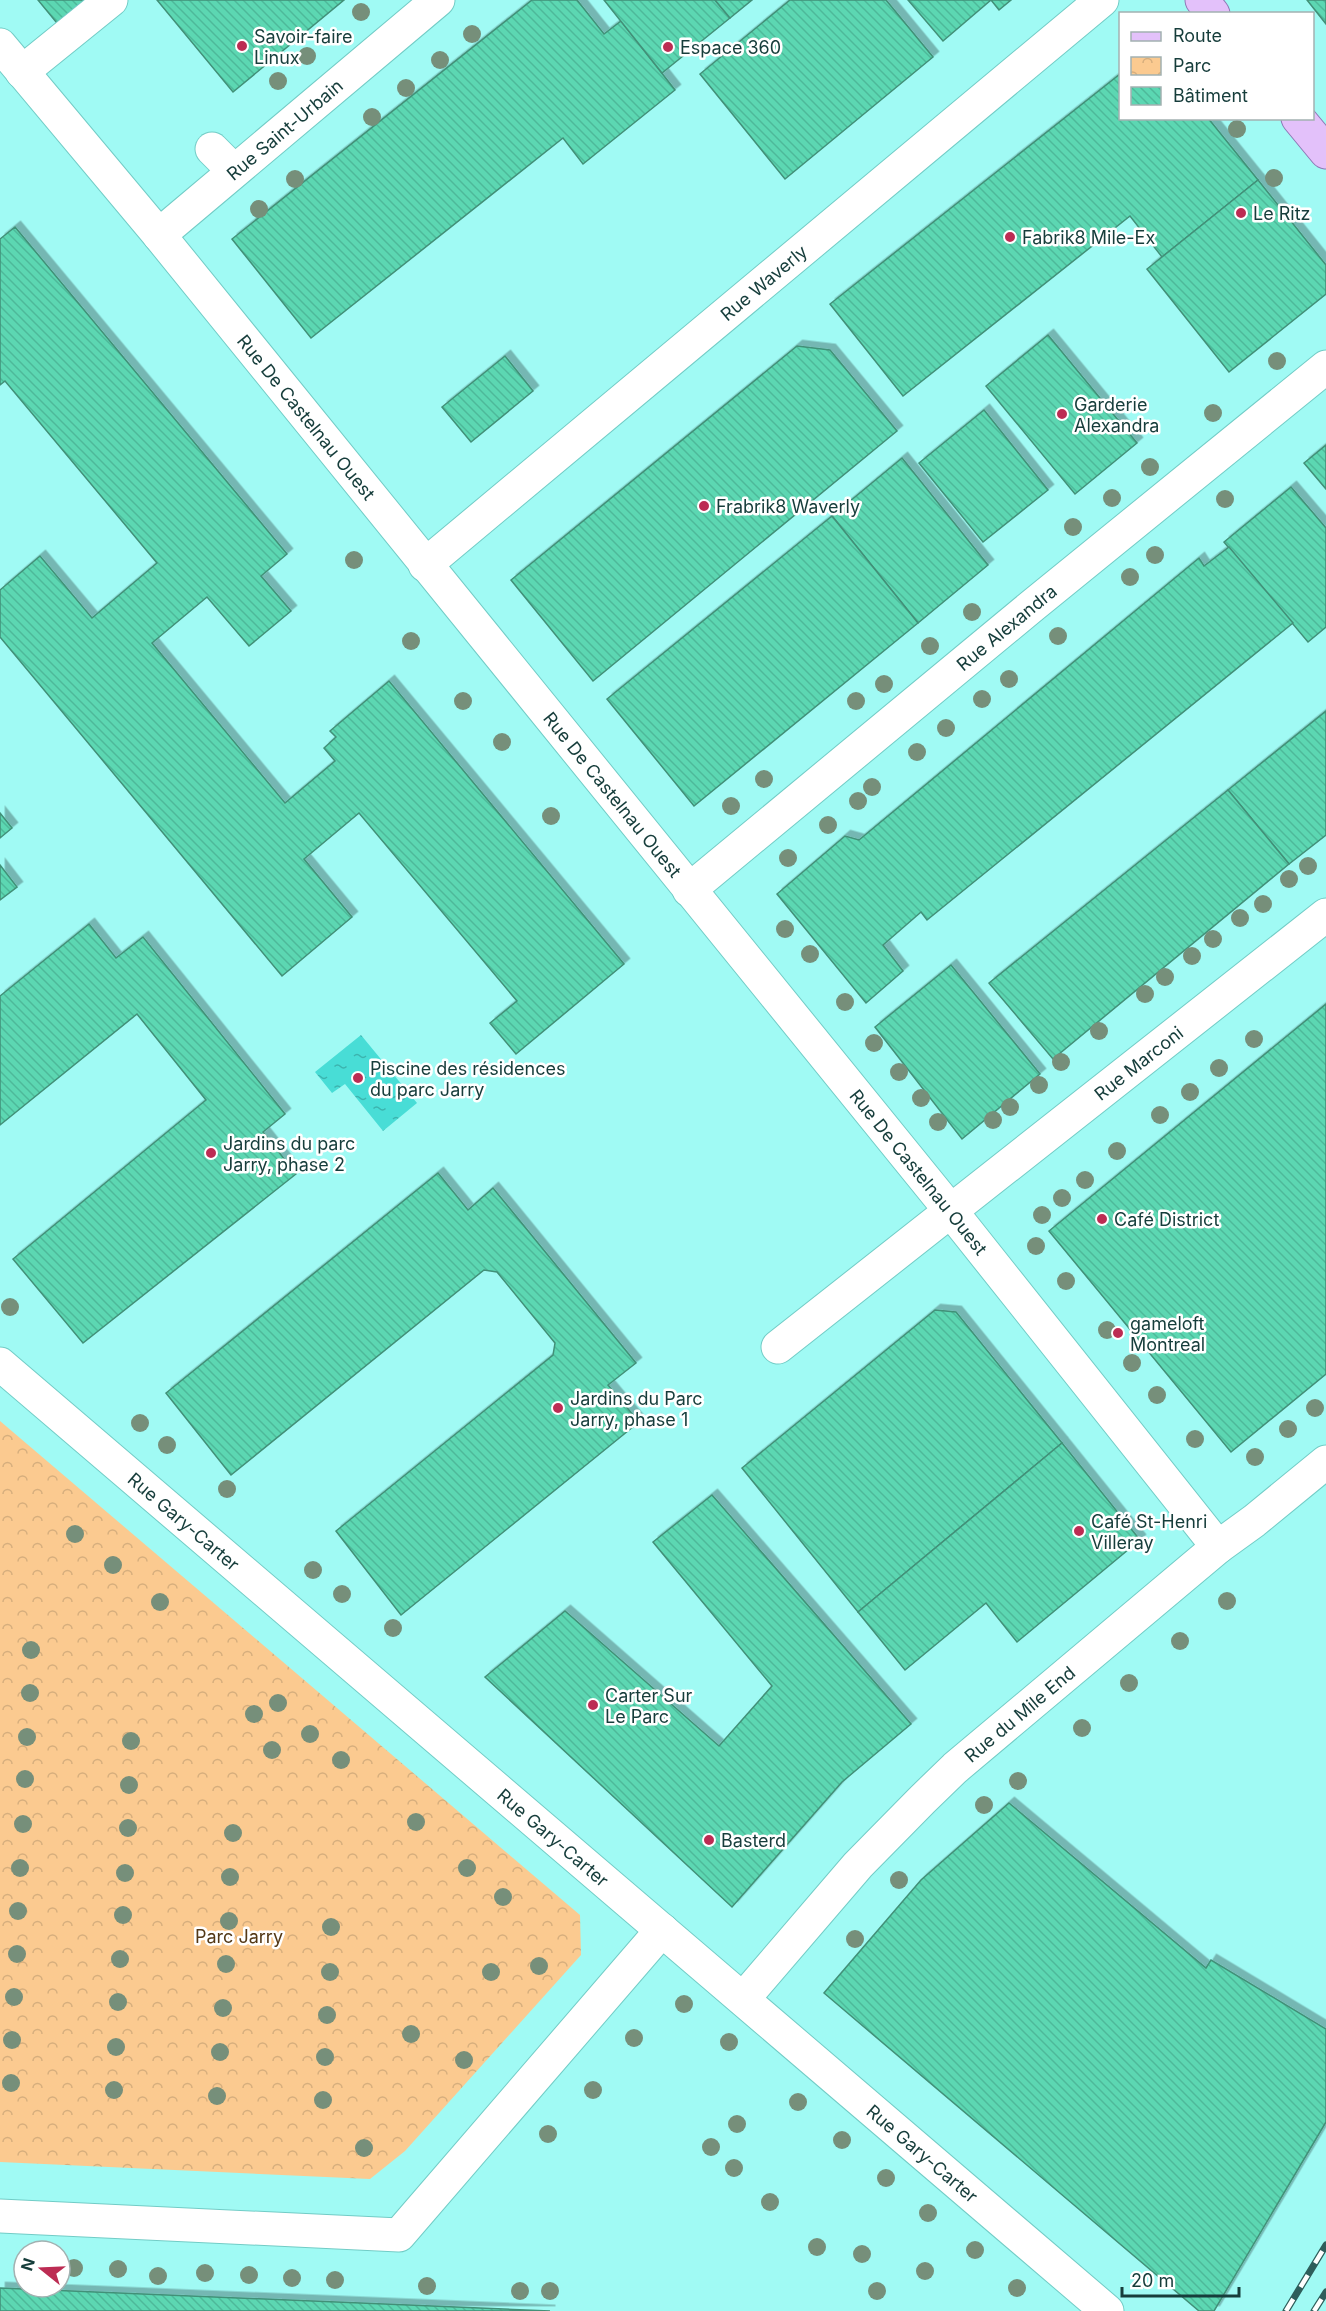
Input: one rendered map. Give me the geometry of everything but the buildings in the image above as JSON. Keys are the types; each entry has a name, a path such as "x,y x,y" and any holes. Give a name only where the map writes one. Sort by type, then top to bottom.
{"main road":[{"path":"1202,0 1211,12"},
{"path":"1300,120 1326,153"}],"street":[{"path":"22,72 111,0"},
{"name":"Rue Saint-Urbain","path":"159,235 223,160 438,0"},
{"name":"Rue Waverly","path":"425,565 1102,0"},
{"name":"Rue De Castelnau Ouest","path":"0,45 159,235 950,1210 1218,1547"},
{"name":"Rue Alexandra","path":"689,890 1032,606 1326,367"},
{"name":"Rue Marconi","path":"778,1347 1326,915"},
{"name":"Rue Gary-Carter","path":"0,1364 1103,2310"},
{"name":"Rue du Mile End","path":"743,1999 858,1865 955,1768 1218,1547 1326,1462"},
{"path":"0,2216 399,2235 662,1930"}],"green space":[{"name":"Parc Jarry","path":"0,1421 580,1915 581,1955 405,2151 370,2179 0,2162"}],"water":[{"name":"Piscine des résidences du parc Jarry","path":"361,1035 417,1103 383,1131 345,1084 332,1093 315,1072"}],"railway":[{"path":"1286,2311 1326,2245"},
{"path":"1314,2311 1326,2292"}],"place":[{"name":"Savoir-faire Linux","path":"242,46"},
{"name":"Espace 360","path":"668,47"},
{"name":"Le Ritz","path":"1241,213"},
{"name":"Fabrik8 Mile-Ex","path":"1010,237"},
{"name":"Garderie Alexandra","path":"1062,414"},
{"name":"Frabrik8 Waverly","path":"704,506"},
{"name":"Piscine des résidences du parc Jarry","path":"358,1078"},
{"name":"Jardins du parc Jarry, phase 2","path":"211,1153"},
{"name":"Café District","path":"1102,1219"},
{"name":"gameloft Montreal","path":"1118,1333"},
{"name":"Jardins du Parc Jarry, phase 1","path":"558,1408"},
{"name":"Café St-Henri Villeray","path":"1079,1531"},
{"name":"Carter Sur Le Parc","path":"593,1705"},
{"name":"Basterd","path":"709,1840"}]}
